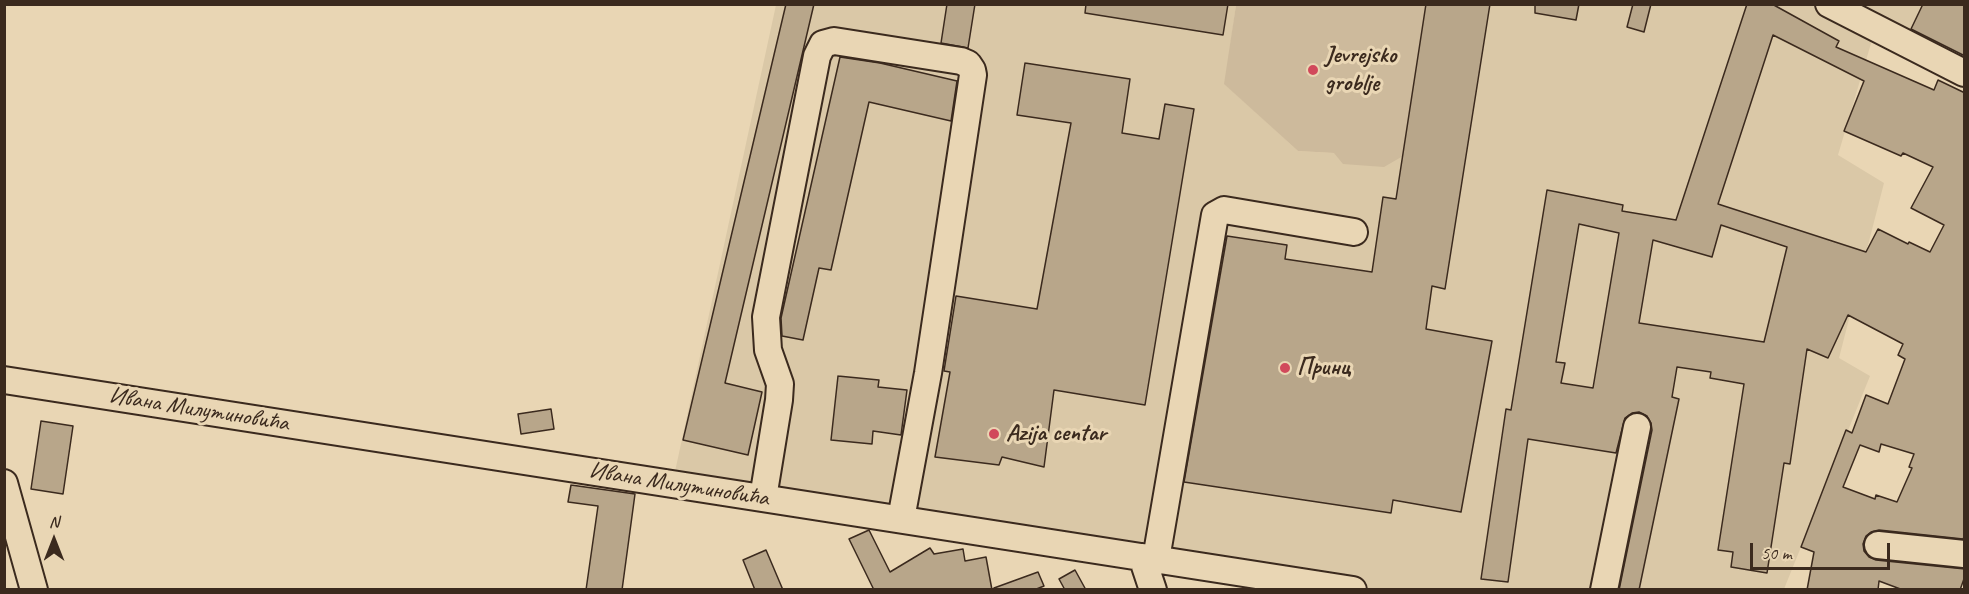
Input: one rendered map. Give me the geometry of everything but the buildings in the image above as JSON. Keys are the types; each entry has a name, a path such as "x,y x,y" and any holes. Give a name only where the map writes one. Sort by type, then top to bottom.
{"street":[{"path":"1829,4 1965,73"},
{"path":"763,498 780,384 768,350 766,317 817,56 823,44 834,40 961,61 972,69 974,75 928,373 901,519"},
{"path":"1153,590 1149,558 1215,215 1224,210 1354,232"},
{"name":"Ивана Милутиновића","path":"4,380 1149,558 1313,586 1353,590"},
{"path":"1604,590 1637,427"},
{"path":"5,486 34,590"},
{"path":"1878,545 1965,554"}],"shaded area":[{"path":"1418,4 1426,6 1403,156 1384,167 1343,164 1334,153 1298,151 1224,84 1236,5"},
{"path":"776,5 1236,5 1225,84 1298,151 1334,153 1427,5 1964,5 1964,88 1872,40 1838,155 1884,183 1839,358 1870,376 1784,589 1259,589 671,490"}],"place":[{"name":"Jevrejsko groblje","path":"1313,70"},
{"name":"Принц","path":"1285,368"},
{"name":"Azija centar","path":"994,434"}]}
